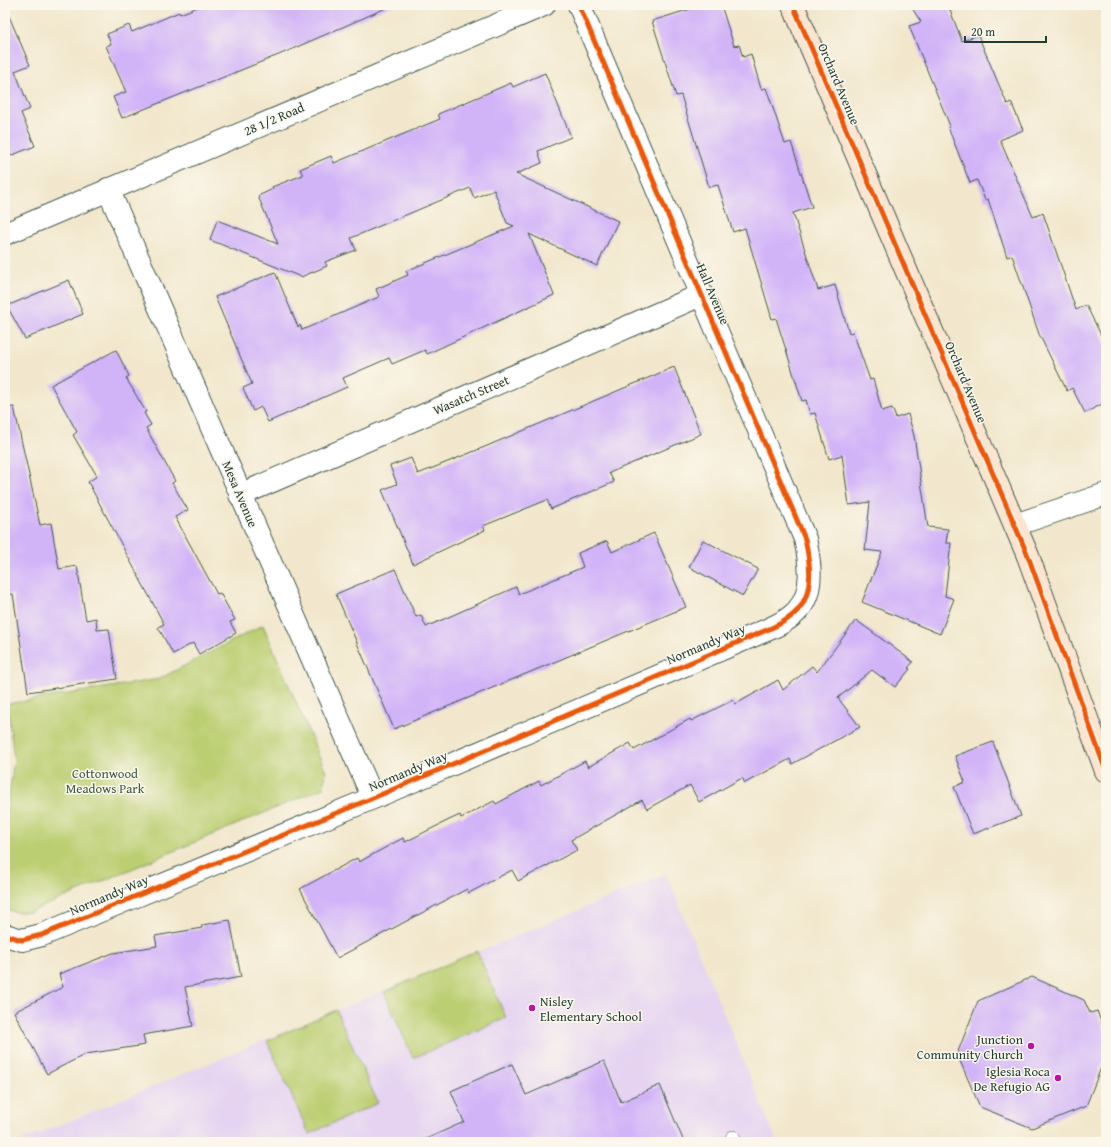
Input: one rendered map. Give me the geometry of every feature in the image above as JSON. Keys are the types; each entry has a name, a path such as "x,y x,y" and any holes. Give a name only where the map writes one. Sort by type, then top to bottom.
{"main road":[{"name":"Orchard Avenue","path":"793,5 1044,596 1106,772"}],"street":[{"name":"28 1/2 Road","path":"5,234 544,5"},
{"name":"Hall Avenue","path":"579,5 805,539 810,560 806,595"},
{"name":"Mesa Avenue","path":"108,189 372,798"},
{"name":"Wasatch Street","path":"240,495 702,295"},
{"path":"1015,525 1106,494"},
{"name":"Normandy Way","path":"5,935 22,940 42,935 372,798 782,623 798,611 806,595"}],"shaded area":[{"name":"Nisley Elementary School","path":"666,874 777,1142 19,1142"}],"green space":[{"name":"Cottonwood Meadows Park","path":"263,625 326,772 323,788 30,912 15,912 5,909 5,826 14,759 7,704 159,679"},
{"path":"477,951 506,1018 413,1058 384,992"},
{"path":"336,1010 378,1103 309,1134 267,1041"}],"building":[{"path":"203,5 393,5 281,54 122,118 113,97 126,92 106,46 111,44 107,34 129,25 132,32 179,12 180,14"},
{"path":"703,5 721,5 734,46 739,45 743,57 751,54 761,89 766,88 785,144 791,142 812,207 793,213 818,290 835,285 849,333 853,332 870,380 873,379 882,411 892,408 896,418 908,414 914,436 928,527 948,529 946,543 951,543 945,596 954,599 940,634 862,602 882,552 865,550 870,502 849,505 842,455 829,459 815,413 810,414 806,400 802,401 776,318 772,319 745,228 733,232 718,185 709,187 681,95 676,96 652,21"},
{"path":"910,5 948,5 962,41 978,35 1007,104 1011,102 1023,130 1000,140 1033,217 1043,213 1076,310 1086,305 1106,345 1106,402 1085,413 1072,388 1067,391 1039,334 1012,255 1007,257 988,199 985,200 977,180 970,183 948,127 950,126 909,26 921,22"},
{"path":"5,7 30,65 15,71 30,109 21,113 35,146 5,158"},
{"path":"545,73 571,137 538,151 542,163 516,174 618,221 597,266 529,234 554,295 427,354 425,350 392,364 389,358 343,378 347,387 268,422 261,407 253,411 243,388 252,384 215,297 275,272 298,327 300,325 302,330 379,297 376,289 408,275 406,271 514,226 507,223 494,190 474,198 470,188 351,238 356,250 325,262 327,266 301,277 210,240 217,220 278,244 258,196 273,189 272,187 303,175 300,169 331,156 334,163 440,119 438,114 511,83 513,87"},
{"path":"69,280 83,314 25,339 7,306"},
{"path":"116,350 129,376 126,378 146,412 144,413 151,425 146,428 175,481 172,483 188,510 175,517 217,594 220,593 235,620 230,622 236,633 199,654 193,643 173,654 158,627 164,624 88,482 97,476 73,435 77,432 51,385"},
{"path":"674,367 701,434 609,473 614,482 551,509 547,500 483,526 485,530 413,564 382,490 397,484 390,466 411,458 418,474"},
{"path":"14,407 40,525 51,523 59,569 77,566 86,620 96,618 97,630 109,629 117,679 28,692 13,594 5,595 5,408"},
{"path":"654,533 686,607 394,729 336,594 395,569 416,617 421,615 426,627 516,587 519,594 583,567 578,553 607,541 612,552"},
{"path":"703,540 758,569 743,596 689,567"},
{"path":"856,620 913,662 908,668 910,669 895,687 872,670 838,698 860,727 792,764 790,759 745,783 742,778 699,802 690,785 647,809 642,800 571,840 577,850 518,881 512,870 469,893 467,889 337,958 300,889 357,858 359,862 403,838 405,842 460,815 461,818 494,801 496,804 539,781 541,785 585,761 588,767 630,743 634,750 690,719 691,721 733,700 736,704 778,680 783,690 812,666 817,672"},
{"path":"993,742 1021,816 973,834 954,787 965,782 955,756"},
{"path":"230,920 241,977 185,987 193,1026 143,1035 145,1045 86,1054 47,1074 14,1012 63,987 59,974 113,953 157,946 155,936 202,928 202,925"},
{"name":"Junction Community Church","path":"1032,977 1084,1000 1090,1013 1097,1011 1106,1034 1106,1055 1086,1106 1032,1128 980,1107 957,1054 978,1001"},
{"path":"604,1061 621,1102 660,1085 684,1142 419,1142 464,1122 451,1091 512,1064 526,1095"}],"cycle path":[{"path":"5,935 22,940 42,935 373,798 771,628 789,618 803,603 807,595 810,576 805,539 579,5"},
{"path":"793,5 1028,556 1106,771"}],"place":[{"name":"Nisley Elementary School","path":"532,1008"},
{"name":"Junction Community Church","path":"1031,1046"},
{"name":"Iglesia Roca De Refugio AG","path":"1058,1078"}]}
